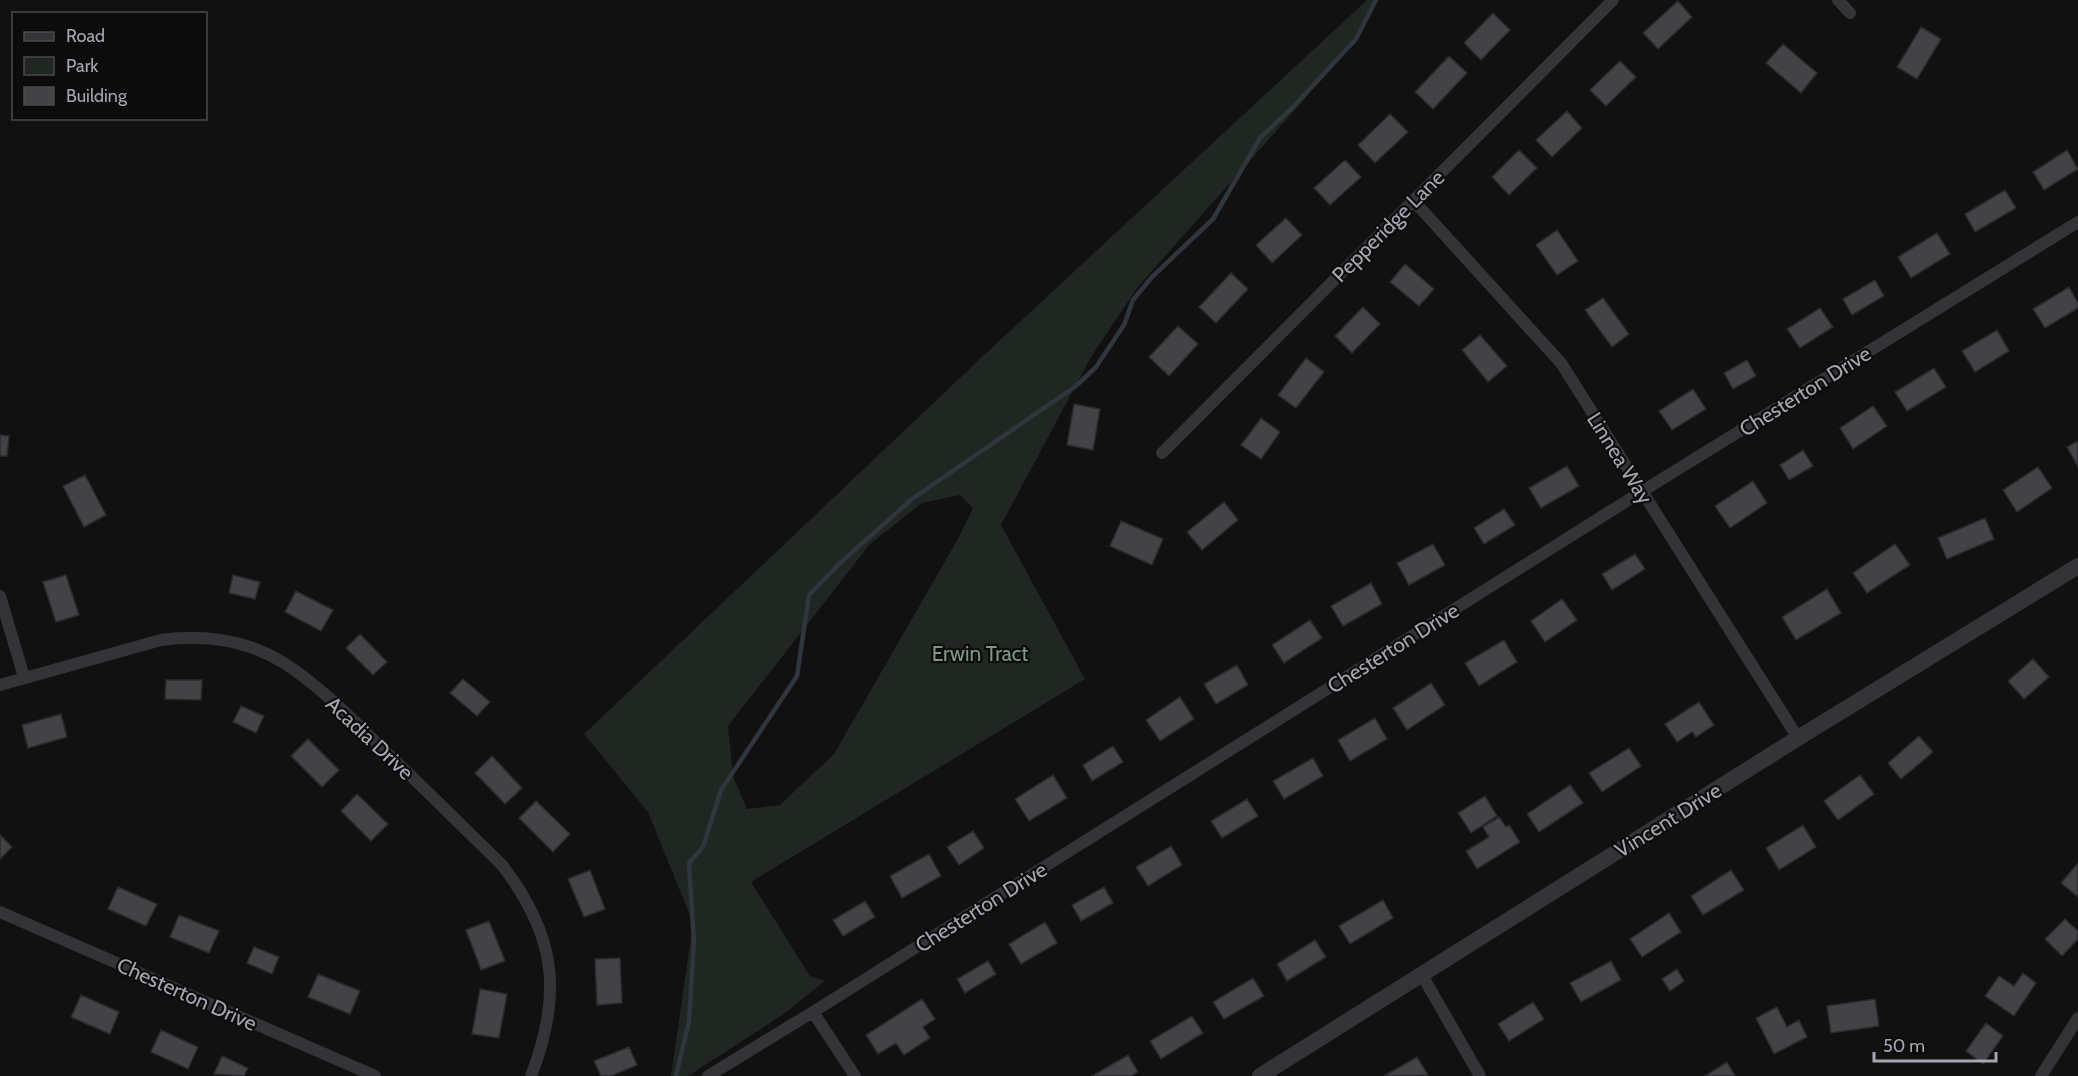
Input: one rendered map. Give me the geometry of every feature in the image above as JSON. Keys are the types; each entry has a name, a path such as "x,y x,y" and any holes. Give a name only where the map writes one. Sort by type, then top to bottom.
{"street":[{"name":"Pepperidge Lane","path":"1162,453 1613,0"},
{"path":"1838,0 1850,13"},
{"name":"Linnea Way","path":"1413,200 1561,363 1798,738"},
{"name":"Chesterton Drive","path":"708,1076 1641,492 2078,222"},
{"name":"Vincent Drive","path":"1260,1076 1798,738 2078,566"},
{"path":"0,596 24,677"},
{"name":"Acadia Drive","path":"0,685 161,640 200,637 220,639 262,653 283,663 356,722 502,865 529,904 544,942 549,963 551,989 544,1038 531,1076"},
{"name":"Chesterton Drive","path":"0,912 375,1076"},
{"path":"1422,975 1480,1076"},
{"path":"813,1012 855,1076"},
{"path":"2041,1076 2078,1018"}],"green space":[{"name":"Erwin Tract","path":"1367,0 1375,0 1347,51 1137,288 1091,357 1001,525 1085,679 751,882 810,976 825,981 784,1014 688,1076 671,1076 693,923 648,812 584,734 982,357","holes":["960,495 973,508 959,537 834,754 780,805 747,809 733,776 728,726 870,544 922,503"]}],"building":[{"path":"1678,1 1692,17 1658,49 1643,33"},
{"path":"1493,13 1510,30 1481,60 1464,43"},
{"path":"1921,27 1941,39 1917,79 1897,67"},
{"path":"1783,44 1817,73 1801,93 1766,63"},
{"path":"1449,56 1467,73 1433,109 1415,92"},
{"path":"1620,61 1636,77 1606,106 1590,90"},
{"path":"1567,111 1582,128 1552,157 1536,140"},
{"path":"1390,114 1408,132 1375,163 1358,145"},
{"path":"1519,150 1537,168 1509,195 1492,177"},
{"path":"2067,150 2078,169 2044,190 2033,172"},
{"path":"1345,160 1361,177 1330,205 1314,188"},
{"path":"2005,190 2016,208 1975,232 1965,214"},
{"path":"1286,218 1302,235 1272,263 1256,245"},
{"path":"1557,230 1578,261 1557,275 1536,245"},
{"path":"1937,233 1950,254 1911,278 1898,257"},
{"path":"1405,264 1434,289 1419,306 1390,282"},
{"path":"1231,273 1248,289 1216,323 1199,307"},
{"path":"1875,280 1884,296 1852,315 1843,299"},
{"path":"2069,287 2078,303 2078,308 2045,328 2033,309"},
{"path":"1603,298 1629,334 1612,347 1585,310"},
{"path":"1363,307 1380,324 1352,353 1335,336"},
{"path":"1820,308 1833,327 1800,348 1787,329"},
{"path":"1178,326 1198,344 1169,376 1149,357"},
{"path":"1997,330 2009,351 1975,372 1962,351"},
{"path":"1480,335 1507,366 1488,382 1462,350"},
{"path":"1306,358 1324,372 1296,408 1278,395"},
{"path":"1747,360 1756,376 1733,389 1724,373"},
{"path":"1934,368 1946,387 1907,411 1895,392"},
{"path":"1693,389 1706,409 1672,430 1659,411"},
{"path":"1074,404 1100,409 1093,450 1067,445"},
{"path":"1873,406 1887,426 1853,449 1840,428"},
{"path":"1261,418 1280,432 1261,459 1241,445"},
{"path":"0,435 9,436 7,456 0,456"},
{"path":"2078,441 2078,467 2067,447"},
{"path":"1803,450 1813,466 1789,480 1780,465"},
{"path":"1567,466 1579,486 1541,508 1529,488"},
{"path":"2038,467 2052,488 2017,512 2003,490"},
{"path":"85,475 106,515 84,527 63,486"},
{"path":"1753,481 1767,503 1730,528 1715,506"},
{"path":"1224,502 1238,520 1202,550 1187,532"},
{"path":"1504,509 1515,525 1484,544 1474,528"},
{"path":"1985,518 1994,539 1947,559 1938,538"},
{"path":"1121,521 1163,539 1152,565 1110,546"},
{"path":"1433,544 1445,565 1409,585 1397,563"},
{"path":"1895,544 1910,565 1867,593 1853,573"},
{"path":"1635,554 1645,569 1612,590 1602,574"},
{"path":"66,575 79,615 56,622 43,582"},
{"path":"233,575 260,582 255,599 229,593"},
{"path":"1371,583 1382,604 1343,626 1331,606"},
{"path":"1827,589 1841,613 1796,640 1782,617"},
{"path":"296,591 333,610 321,631 285,612"},
{"path":"1562,599 1577,620 1545,642 1531,621"},
{"path":"1310,620 1322,638 1284,663 1272,645"},
{"path":"360,634 387,662 373,675 346,648"},
{"path":"1504,640 1517,662 1479,686 1465,663"},
{"path":"2033,659 2049,677 2024,699 2008,681"},
{"path":"1237,665 1248,685 1216,704 1204,684"},
{"path":"463,679 490,702 477,716 450,693"},
{"path":"166,680 202,680 201,700 165,699"},
{"path":"1431,683 1445,705 1407,730 1393,708"},
{"path":"1180,697 1194,719 1160,741 1146,720"},
{"path":"1699,702 1714,725 1696,737 1692,732 1677,742 1665,724"},
{"path":"241,706 264,716 256,733 233,722"},
{"path":"61,714 67,737 28,748 22,725"},
{"path":"1375,718 1387,739 1350,761 1338,740"},
{"path":"1919,736 1933,752 1901,779 1888,763"},
{"path":"308,739 339,770 322,787 291,756"},
{"path":"1113,746 1123,762 1092,781 1083,765"},
{"path":"1629,748 1641,766 1602,792 1589,773"},
{"path":"492,756 522,788 505,804 475,773"},
{"path":"1313,758 1323,776 1284,799 1273,781"},
{"path":"1053,775 1067,798 1029,821 1015,799"},
{"path":"1860,775 1874,794 1838,820 1824,801"},
{"path":"1570,785 1583,803 1539,832 1527,814"},
{"path":"357,794 388,824 371,841 341,811"},
{"path":"1485,796 1497,816 1471,833 1458,813"},
{"path":"1247,799 1258,816 1222,838 1211,821"},
{"path":"536,801 570,834 553,852 519,818"},
{"path":"1499,817 1506,827 1509,825 1520,842 1477,869 1466,851 1489,837 1483,827"},
{"path":"1803,825 1816,847 1779,870 1766,848"},
{"path":"973,831 984,848 959,865 947,847"},
{"path":"0,835 12,847 0,859"},
{"path":"1171,846 1182,865 1148,886 1136,867"},
{"path":"929,854 941,876 902,898 890,876"},
{"path":"2078,863 2078,897 2061,883"},
{"path":"590,870 605,909 584,917 568,879"},
{"path":"1731,870 1744,890 1703,915 1691,896"},
{"path":"118,887 157,904 146,926 108,909"},
{"path":"1104,887 1113,903 1081,921 1072,905"},
{"path":"1383,900 1393,918 1350,944 1339,926"},
{"path":"865,901 875,917 843,936 833,920"},
{"path":"1669,913 1681,932 1642,957 1630,939"},
{"path":"179,915 219,931 209,953 170,937"},
{"path":"2065,919 2078,931 2078,939 2062,956 2045,939"},
{"path":"489,921 505,961 481,970 466,930"},
{"path":"1045,922 1057,943 1021,964 1009,944"},
{"path":"1315,940 1326,957 1287,981 1277,964"},
{"path":"254,947 279,957 272,974 247,963"},
{"path":"620,958 622,1003 597,1005 595,959"},
{"path":"988,961 996,974 965,993 957,979"},
{"path":"1611,961 1621,980 1581,1002 1570,983"},
{"path":"1677,969 1684,981 1670,991 1662,979"},
{"path":"2023,973 2036,983 2014,1016 1985,996 1999,976 2014,986"},
{"path":"318,974 360,991 350,1014 308,997"},
{"path":"1253,978 1264,996 1224,1019 1213,1002"},
{"path":"480,989 507,994 499,1038 472,1034"},
{"path":"81,995 119,1012 110,1034 71,1017"},
{"path":"922,999 935,1019 923,1027 930,1038 904,1055 896,1043 878,1054 866,1035"},
{"path":"1875,999 1879,1026 1831,1033 1827,1006"},
{"path":"1533,1002 1544,1019 1509,1041 1498,1024"},
{"path":"1777,1007 1787,1027 1799,1020 1807,1037 1774,1054 1756,1018"},
{"path":"1192,1016 1203,1033 1161,1059 1150,1041"},
{"path":"1986,1023 2003,1036 1983,1064 1966,1051"},
{"path":"161,1030 198,1047 188,1069 151,1052"},
{"path":"629,1047 637,1065 611,1076 601,1076 594,1061"},
{"path":"1128,1055 1138,1072 1131,1076 1092,1076"},
{"path":"222,1056 248,1068 244,1076 214,1074"},
{"path":"1417,1057 1428,1075 1384,1076"},
{"path":"1727,1062 1735,1076 1705,1076"}],"waterway":[{"path":"676,1076 689,1021 694,942 689,863 703,847 721,790 797,676 809,595 839,564 912,499 1076,386 1096,367 1124,325 1133,300 1152,277 1213,219 1260,138 1293,107 1356,39 1376,0"}]}
